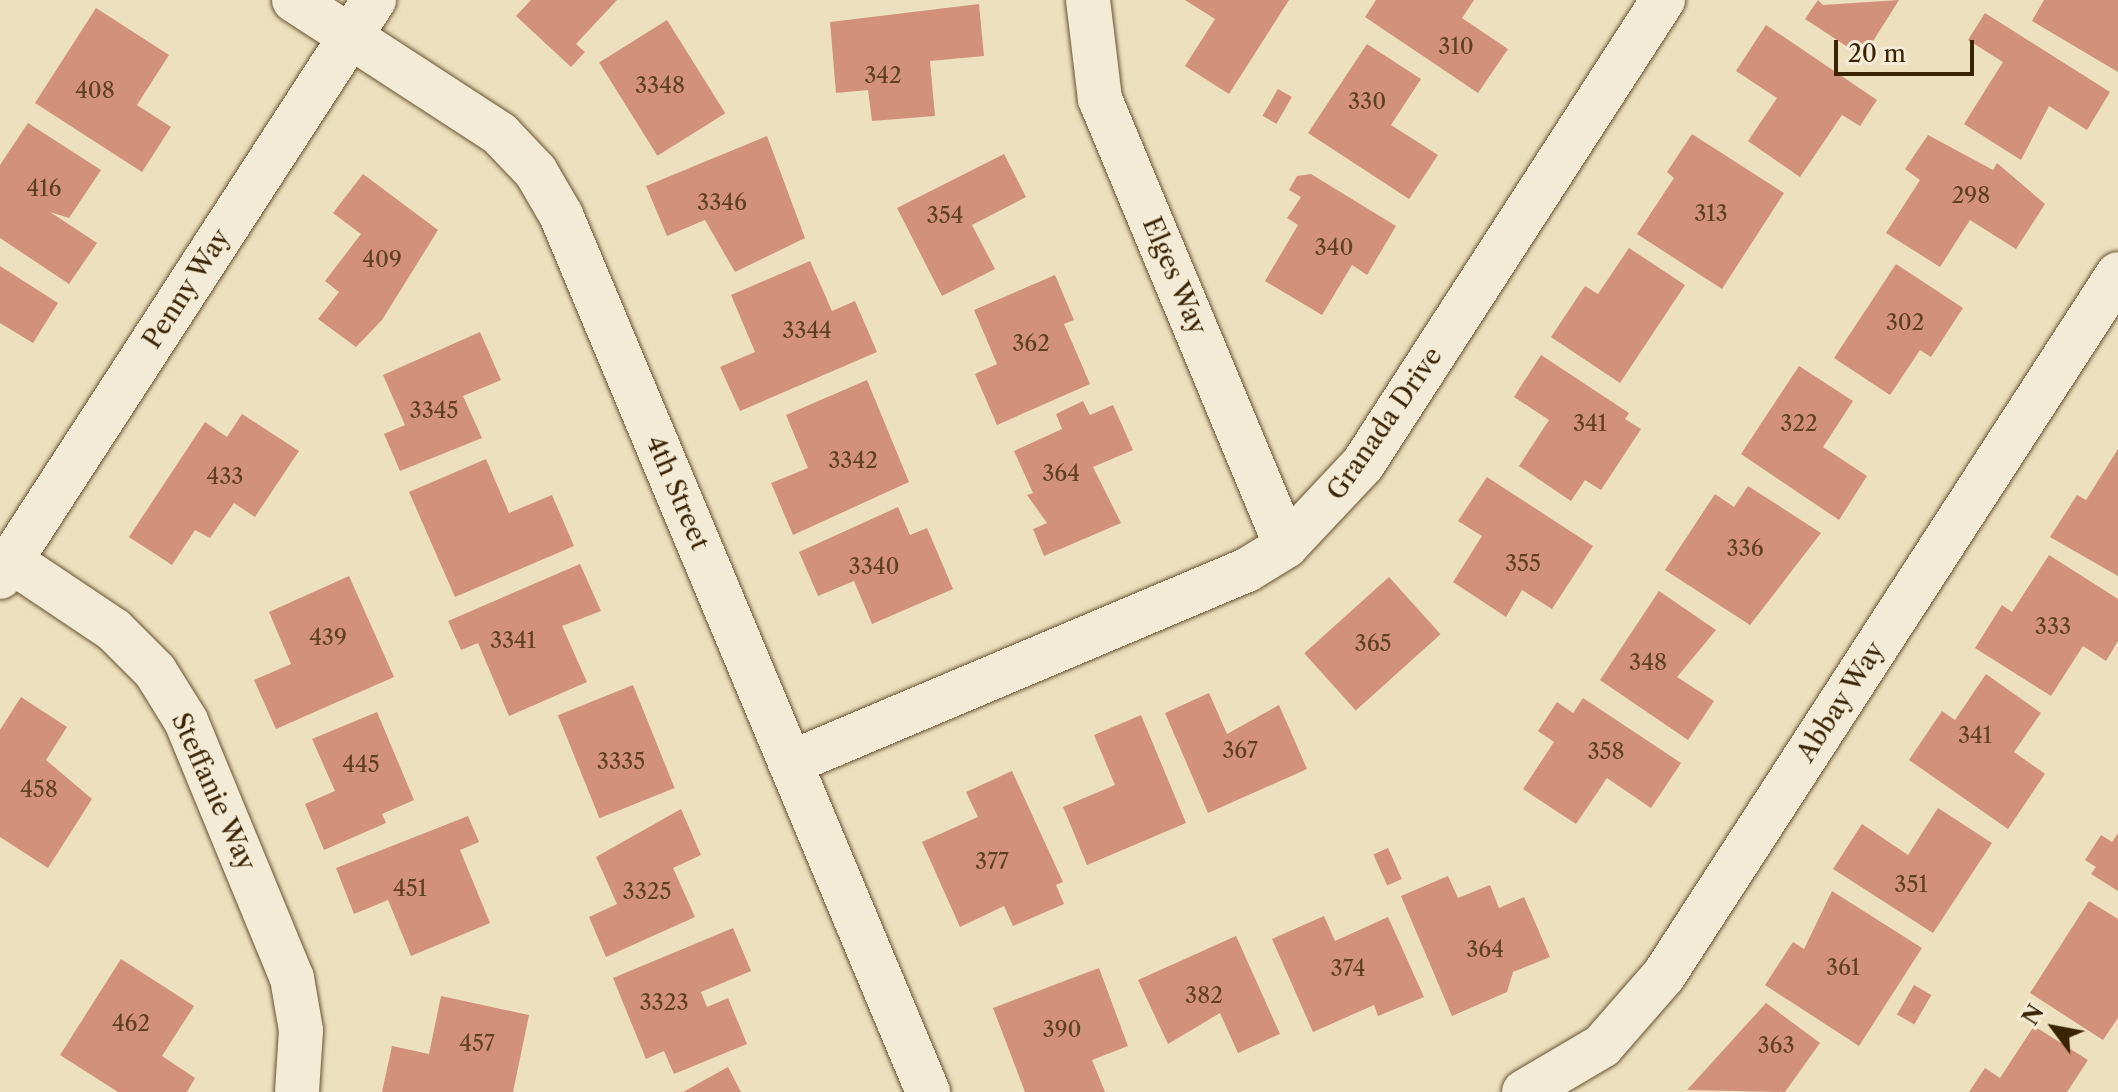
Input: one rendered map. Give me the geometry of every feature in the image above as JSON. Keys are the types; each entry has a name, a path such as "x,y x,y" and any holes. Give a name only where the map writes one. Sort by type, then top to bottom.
{"street":[{"name":"4th Street","path":"294,0 362,18 500,134 536,172 928,1092"},
{"name":"Elges Way","path":"1088,0 1100,99 1286,546"},
{"name":"Granada Drive","path":"790,763 1247,570 1286,546 1363,464 1663,0"},
{"name":"Penny Way","path":"5,569 362,18"},
{"name":"Abbay Way","path":"1524,1092 1602,1046 1664,975 2118,274"},
{"name":"Steffanie Way","path":"5,569 114,630 155,671 186,721 292,978 301,1030 297,1092"}],"building":[{"path":"531,0 617,0 576,44 585,52 571,67 516,16"},
{"path":"1185,0 1289,0 1229,94 1185,66 1215,19"},
{"path":"1376,0 1474,0 1462,18 1508,49 1478,93 1365,17"},
{"path":"1818,0 1823,5 1899,0 1863,57 1805,19"},
{"path":"2044,0 2118,0 2118,72 2032,21"},
{"path":"979,4 984,56 930,61 935,116 872,121 868,90 836,93 830,22"},
{"path":"96,8 169,55 137,105 171,127 142,172 35,103"},
{"path":"1985,13 2110,92 2087,130 2049,106 2021,160 1964,124 2003,62 1968,40"},
{"path":"667,20 725,113 657,156 599,62"},
{"path":"1766,25 1877,100 1860,126 1842,115 1800,177 1748,141 1777,98 1736,71"},
{"path":"1367,44 1421,79 1391,125 1438,155 1409,199 1308,133"},
{"path":"1278,89 1292,97 1276,124 1262,116"},
{"path":"28,123 101,170 69,218 50,212 97,243 69,284 0,238 0,165"},
{"path":"1692,134 1784,193 1722,289 1637,234 1674,178 1667,172"},
{"path":"1928,135 1993,170 1997,163 2045,204 2016,249 1970,220 1940,267 1886,233 1920,180 1905,169"},
{"path":"767,136 805,238 735,272 705,220 667,236 646,186"},
{"path":"1004,154 1026,197 972,225 995,269 942,296 897,208"},
{"path":"363,174 438,230 382,320 356,347 318,319 339,292 325,281 361,234 333,213"},
{"path":"1311,174 1396,226 1367,275 1352,265 1322,315 1265,281 1298,225 1287,218 1301,197 1289,190 1297,176"},
{"path":"1629,248 1685,285 1620,383 1551,337 1585,286 1598,294"},
{"path":"810,261 832,311 855,301 877,352 740,411 720,367 755,352 731,295"},
{"path":"1896,264 1963,308 1931,357 1920,350 1890,395 1834,358"},
{"path":"0,266 58,303 33,343 0,323"},
{"path":"1055,275 1074,320 1064,324 1090,384 997,425 975,374 997,364 974,310"},
{"path":"480,332 501,380 463,396 482,438 400,471 384,434 405,425 383,375"},
{"path":"1541,355 1629,413 1625,419 1641,429 1601,490 1585,480 1571,501 1519,466 1549,420 1514,397"},
{"path":"1799,366 1853,401 1823,447 1867,476 1839,520 1741,454"},
{"path":"867,380 909,482 793,535 771,483 808,468 786,415"},
{"path":"1083,401 1090,415 1113,405 1133,450 1093,467 1121,523 1044,556 1033,529 1047,523 1027,495 1033,493 1014,451 1062,429 1056,414"},
{"path":"242,414 299,451 255,517 234,503 210,538 195,530 172,565 129,537 205,422 227,437"},
{"path":"2118,449 2118,576 2050,537 2077,495 2086,500"},
{"path":"486,459 509,513 552,495 574,546 455,597 409,492"},
{"path":"1487,477 1593,546 1552,609 1522,590 1506,617 1453,582 1482,536 1458,521"},
{"path":"1748,486 1821,533 1750,625 1665,570 1715,494 1734,507"},
{"path":"898,507 910,535 927,528 953,589 872,624 854,581 818,596 799,552"},
{"path":"2049,555 2118,599 2118,641 2106,661 2083,646 2051,696 1975,648 2002,605 2012,612"},
{"path":"580,564 601,611 562,626 587,682 509,716 478,643 461,650 448,621"},
{"path":"349,576 394,677 276,729 254,680 291,664 269,612"},
{"path":"1389,577 1441,634 1356,711 1304,653"},
{"path":"1659,591 1716,630 1677,677 1714,701 1688,740 1600,680"},
{"path":"1986,674 2041,713 2014,752 2045,774 2008,829 1909,760 1942,711 1955,720"},
{"path":"633,685 675,788 599,818 558,715"},
{"path":"1209,693 1227,734 1279,705 1307,769 1208,813 1165,713"},
{"path":"21,697 67,727 46,760 92,799 48,868 0,837 0,730"},
{"path":"1583,698 1681,763 1651,808 1607,778 1576,824 1523,789 1554,742 1538,731 1557,702 1573,713"},
{"path":"377,712 414,800 382,814 386,823 324,850 305,804 335,791 312,739"},
{"path":"1141,715 1186,823 1087,865 1063,807 1115,785 1094,735"},
{"path":"1012,771 1063,882 1056,885 1064,904 1013,926 1004,906 960,927 922,842 978,817 966,792"},
{"path":"1938,808 1992,843 1933,933 1833,869 1862,824 1908,855"},
{"path":"681,809 701,855 673,868 695,917 606,957 589,917 617,904 596,857"},
{"path":"468,816 479,842 460,850 490,923 411,956 388,900 354,914 336,868"},
{"path":"2118,833 2118,891 2091,874 2096,867 2085,860 2101,835 2112,842"},
{"path":"1388,848 1402,879 1387,886 1373,855"},
{"path":"1448,876 1458,898 1490,885 1499,908 1524,897 1550,957 1513,972 1507,992 1452,1016 1401,896"},
{"path":"1832,891 1922,948 1859,1046 1765,985 1793,942 1804,949"},
{"path":"2089,901 2118,919 2118,1018 2103,1040 2030,993"},
{"path":"1324,916 1335,941 1388,917 1424,997 1378,1016 1374,1005 1313,1032 1272,939"},
{"path":"733,928 751,971 701,992 707,1007 728,998 747,1044 674,1074 664,1051 646,1059 613,978"},
{"path":"1236,936 1280,1034 1238,1053 1220,1013 1168,1044 1138,980"},
{"path":"121,959 194,1006 162,1056 195,1078 187,1092 118,1092 60,1055"},
{"path":"1099,968 1128,1046 1092,1060 1105,1092 1025,1092 993,1008"},
{"path":"1914,985 1931,995 1914,1024 1897,1014"},
{"path":"441,996 529,1015 513,1092 382,1092 392,1046 429,1054"},
{"path":"1766,1003 1820,1043 1785,1092 1687,1090"},
{"path":"2034,1026 2088,1060 2067,1092 1969,1092 1985,1068 2000,1078"},
{"path":"728,1067 741,1092 683,1092"}]}
